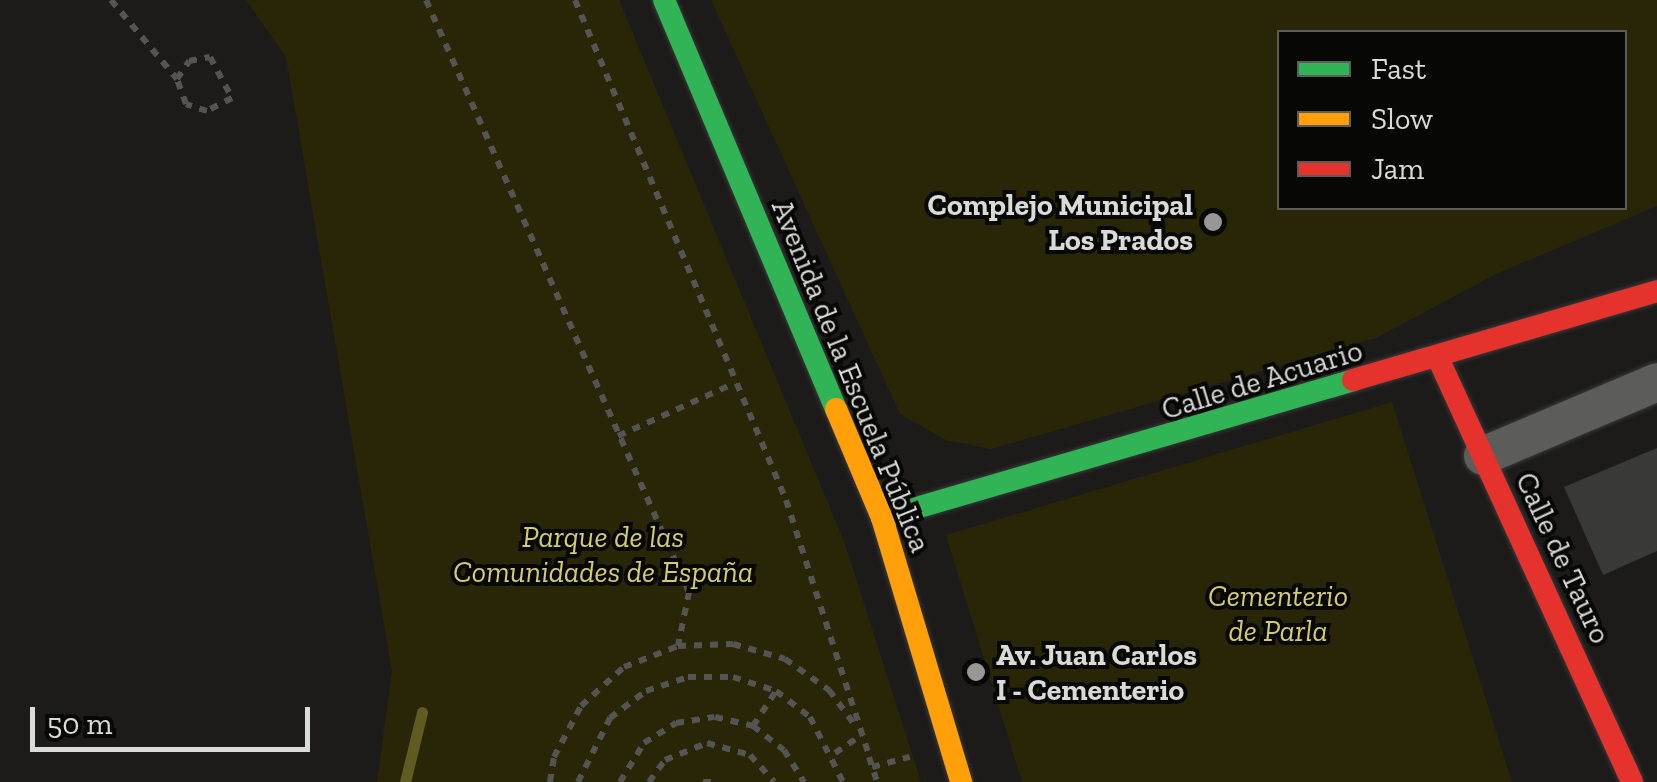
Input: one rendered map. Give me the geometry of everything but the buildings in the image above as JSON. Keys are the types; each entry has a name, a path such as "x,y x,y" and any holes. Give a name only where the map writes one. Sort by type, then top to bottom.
{"street":[{"name":"Avenida de la Escuela Pública","path":"664,0 882,518 961,782"},
{"name":"Calle de Acuario","path":"882,518 1657,291"},
{"name":"Calle de Tauro","path":"1438,358 1639,771"},
{"path":"1483,456 1657,382"}],"path":[{"path":"111,0 176,79 186,104 207,111 232,98 210,58 190,60 176,79"},
{"path":"426,0 689,592 678,646"},
{"path":"574,0 786,500 871,763"},
{"path":"618,436 736,383"},
{"path":"550,782 554,757 581,706 624,668 678,646 733,644 785,659 830,690 862,734 877,782"},
{"path":"578,782 610,718 646,691 688,677 733,677 776,691 810,717 835,753 844,782"},
{"path":"753,726 776,691"},
{"path":"620,782 644,743 676,723 715,716 753,726 784,750 804,782"},
{"path":"835,753 862,734"},
{"path":"652,780 665,760 707,743 750,755 774,782"},
{"path":"871,763 918,755"},
{"path":"704,782 713,782"}],"green space":[{"name":"Parque de las Comunidades de España","path":"246,0 619,0 845,544 921,782 377,782 392,671 286,57"},
{"name":"Complejo Municipal Los Prados","path":"711,0 1657,0 1657,206 1496,274 1376,338 991,449 946,440 900,414"},
{"name":"Cementerio de Parla","path":"1392,402 1512,782 1022,782 946,535"}],"waterway":[{"path":"405,782 422,712"}],"traffic: fast":[{"path":"664,0 836,409"},
{"path":"882,518 1353,380"}],"traffic: slow":[{"path":"836,409 882,518 961,782"}],"traffic: jam":[{"path":"1353,380 1657,291"},
{"path":"1438,358 1632,782"}],"place":[{"name":"Complejo Municipal Los Prados","path":"1213,222"},
{"name":"Av. Juan Carlos I - Cementerio","path":"976,672"}]}
